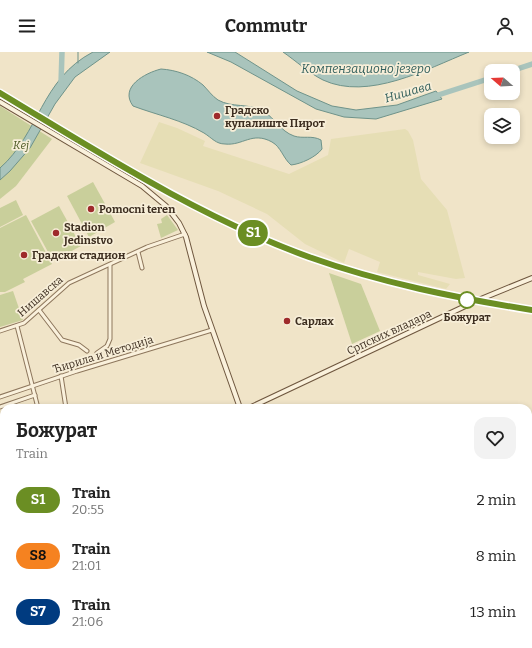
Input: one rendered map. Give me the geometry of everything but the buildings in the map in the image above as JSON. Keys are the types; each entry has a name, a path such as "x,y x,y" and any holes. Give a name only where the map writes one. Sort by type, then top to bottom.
{"street":[{"path":"0,102 152,194 169,210 185,234 204,306 238,404"},
{"name":"Нишавска","path":"0,331 24,322 69,282 138,252 185,234"},
{"path":"138,252 142,268"},
{"path":"97,353 107,346 110,339 110,265"},
{"name":"Српских владара","path":"259,404 476,301 532,278"},
{"path":"39,310 62,340 79,345 87,351"},
{"path":"16,326 37,404"},
{"name":"Ћирила и Методија","path":"0,397 61,376 212,330"},
{"path":"61,376 65,404"},
{"path":"9,404 35,395"}],"shaded area":[{"path":"159,122 177,128 205,141 203,146 289,174 328,155 331,139 405,129 408,131 413,140 421,179 447,210 465,278 456,279 418,272 418,275 450,284 446,289 377,272 380,262 349,249 344,263 305,244 267,214 218,191 140,163"}],"green space":[{"name":"Кеј","path":"0,106 52,139 16,186 0,199"},
{"name":"Pomocni teren","path":"93,182 115,222 89,237 67,196"},
{"path":"16,200 23,215 0,227 0,208"},
{"name":"Stadion Jedinstvo","path":"59,206 81,246 53,261 31,221"},
{"name":"Градски стадион","path":"26,215 52,264 23,279 25,282 5,292 0,292 0,228"},
{"path":"167,215 178,230 161,238 157,224 162,223 161,219"},
{"path":"329,273 361,284 380,331 352,344"},
{"path":"13,291 23,320 0,327 0,295"}],"water":[{"path":"93,52 110,52 75,77 55,104 30,148 0,180 0,168 24,139 51,92 62,77 76,63"},
{"path":"207,52 235,52 297,91 332,106 356,110 397,105 436,91 442,99 376,119 344,117 316,109 231,62"},
{"name":"Компензационо језеро","path":"283,52 469,52 416,74 378,85 359,87 340,86 323,80"},
{"name":"Градско купалиште Пирот","path":"161,69 178,72 193,78 203,85 218,100 229,104 252,107 263,111 289,134 297,137 321,140 322,149 308,160 291,165 275,144 265,139 253,138 237,143 222,144 196,128 133,106 129,93 131,87 141,77"}],"waterway":[{"path":"61,84 62,52"},
{"path":"78,52 78,63"},
{"name":"Нишава","path":"520,68 532,64"},
{"name":"Нишава","path":"432,97 484,80"}],"railway":[{"path":"0,93 113,161 189,203 268,241 309,257 364,275 447,295 532,310"}],"train":[{"name":"S1","path":"0,93 162,189 230,223 308,256 345,269 400,285 467,300 532,310"}],"place":[{"name":"Градско купалиште Пирот","path":"217,116"},
{"name":"Pomocni teren","path":"91,209"},
{"name":"Stadion Jedinstvo","path":"56,233"},
{"name":"Градски стадион","path":"24,255"},
{"name":"Божурат","path":"467,300"},
{"name":"Сарлах","path":"287,321"}]}
